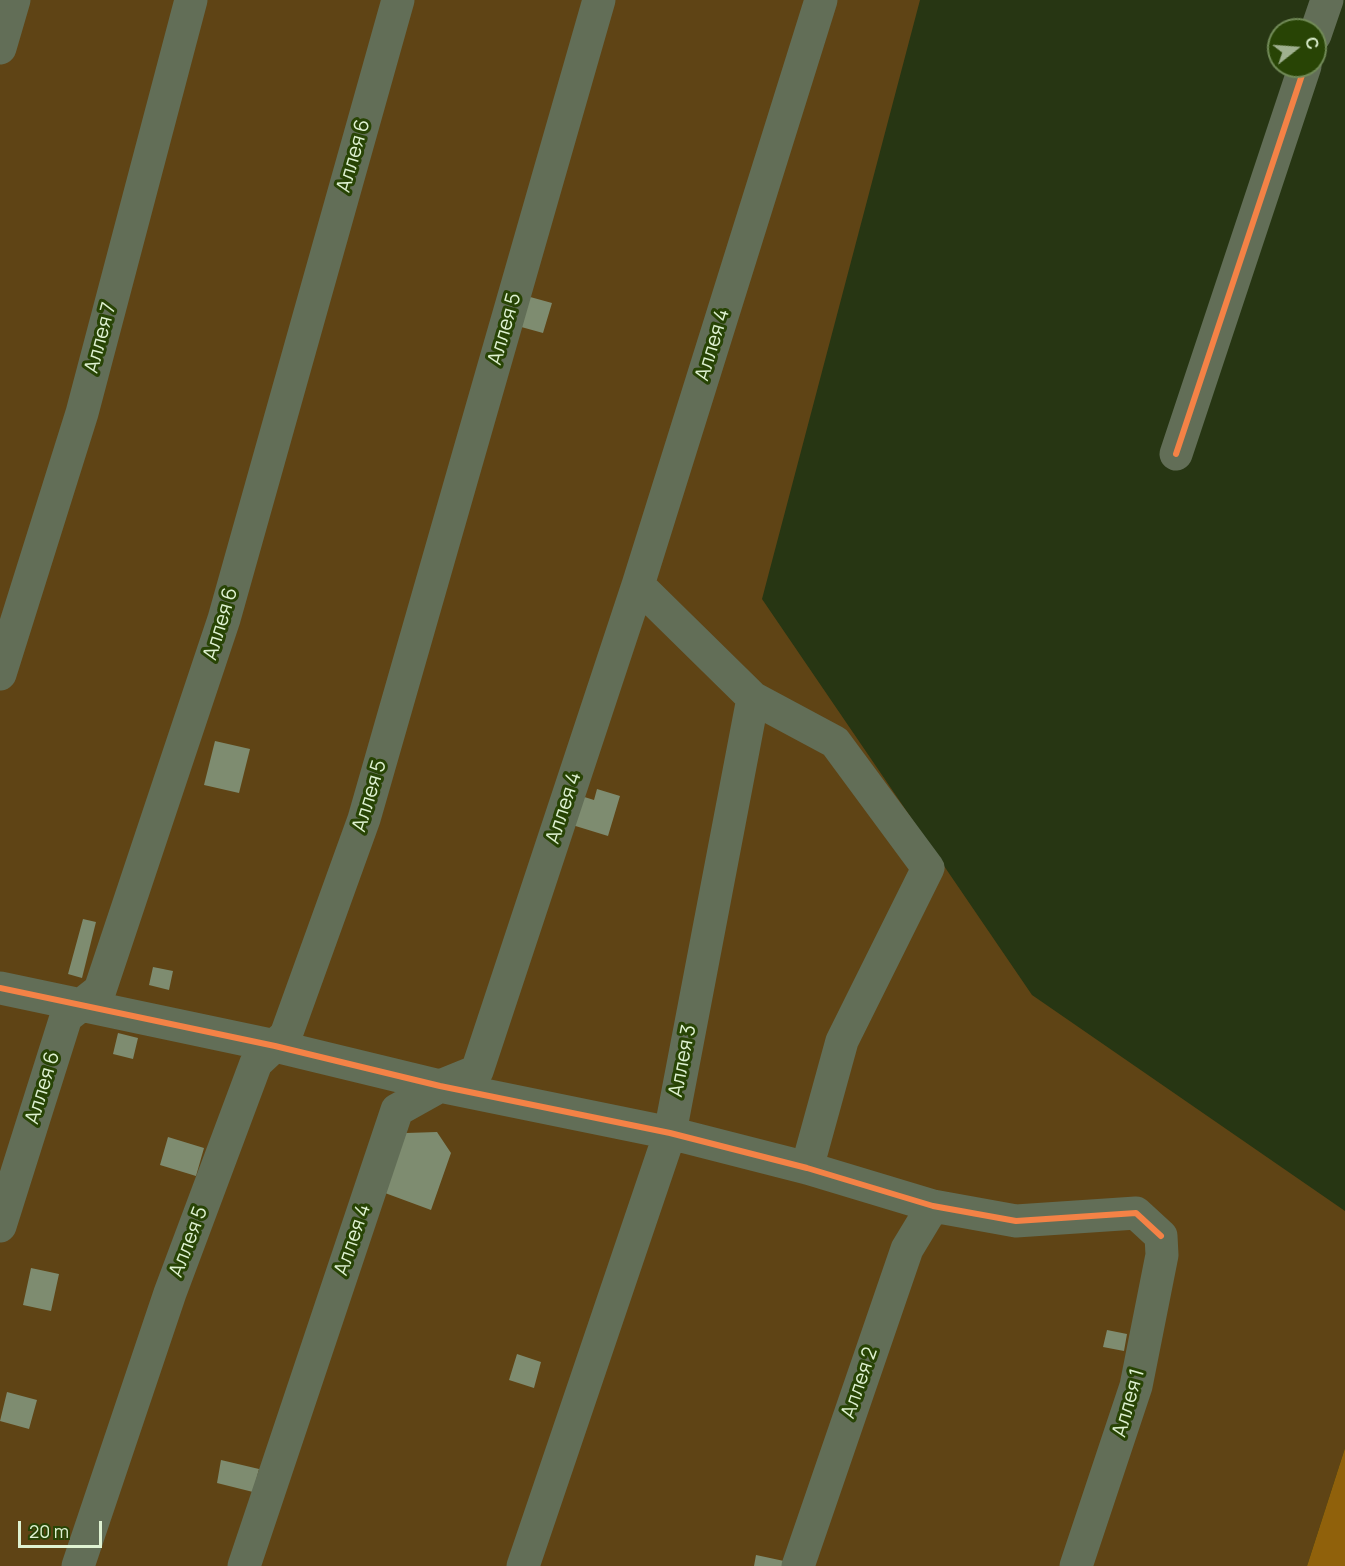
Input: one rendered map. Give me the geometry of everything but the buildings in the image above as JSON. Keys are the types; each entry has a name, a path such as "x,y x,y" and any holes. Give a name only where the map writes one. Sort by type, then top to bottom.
{"street":[{"path":"0,48 14,0"},
{"name":"Аллея 7","path":"0,674 82,413 191,0"},
{"name":"Аллея 6","path":"0,1226 66,1017 99,990 224,619 398,0"},
{"name":"Аллея 5","path":"78,1566 170,1293 256,1063 286,1035 364,819 599,0"},
{"name":"Аллея 4","path":"244,1566 397,1110 440,1086 477,1071 638,585 821,0"},
{"path":"1320,18 1326,0"},
{"path":"1176,454 1301,78"},
{"path":"638,585 753,698 835,742 928,868 842,1041 807,1168"},
{"name":"Аллея 3","path":"523,1566 670,1133 753,698"},
{"path":"0,987 275,1046 440,1086 670,1133 807,1168 933,1206"},
{"name":"Аллея 1","path":"933,1206 1016,1221 1136,1213 1161,1236 1162,1255 1137,1386 1076,1566"},
{"name":"Аллея 2","path":"798,1566 906,1249 933,1206"}],"shaded area":[{"path":"0,0 920,0 762,599 1032,995 1345,1211 1345,1448 1307,1566 0,1566"},
{"path":"1345,1448 1345,1566 1307,1566"}],"cycle path":[{"path":"1176,454 1301,78"},
{"path":"0,988 275,1046 440,1086 670,1133 807,1168 933,1206 1016,1221 1136,1213 1161,1236"}]}
